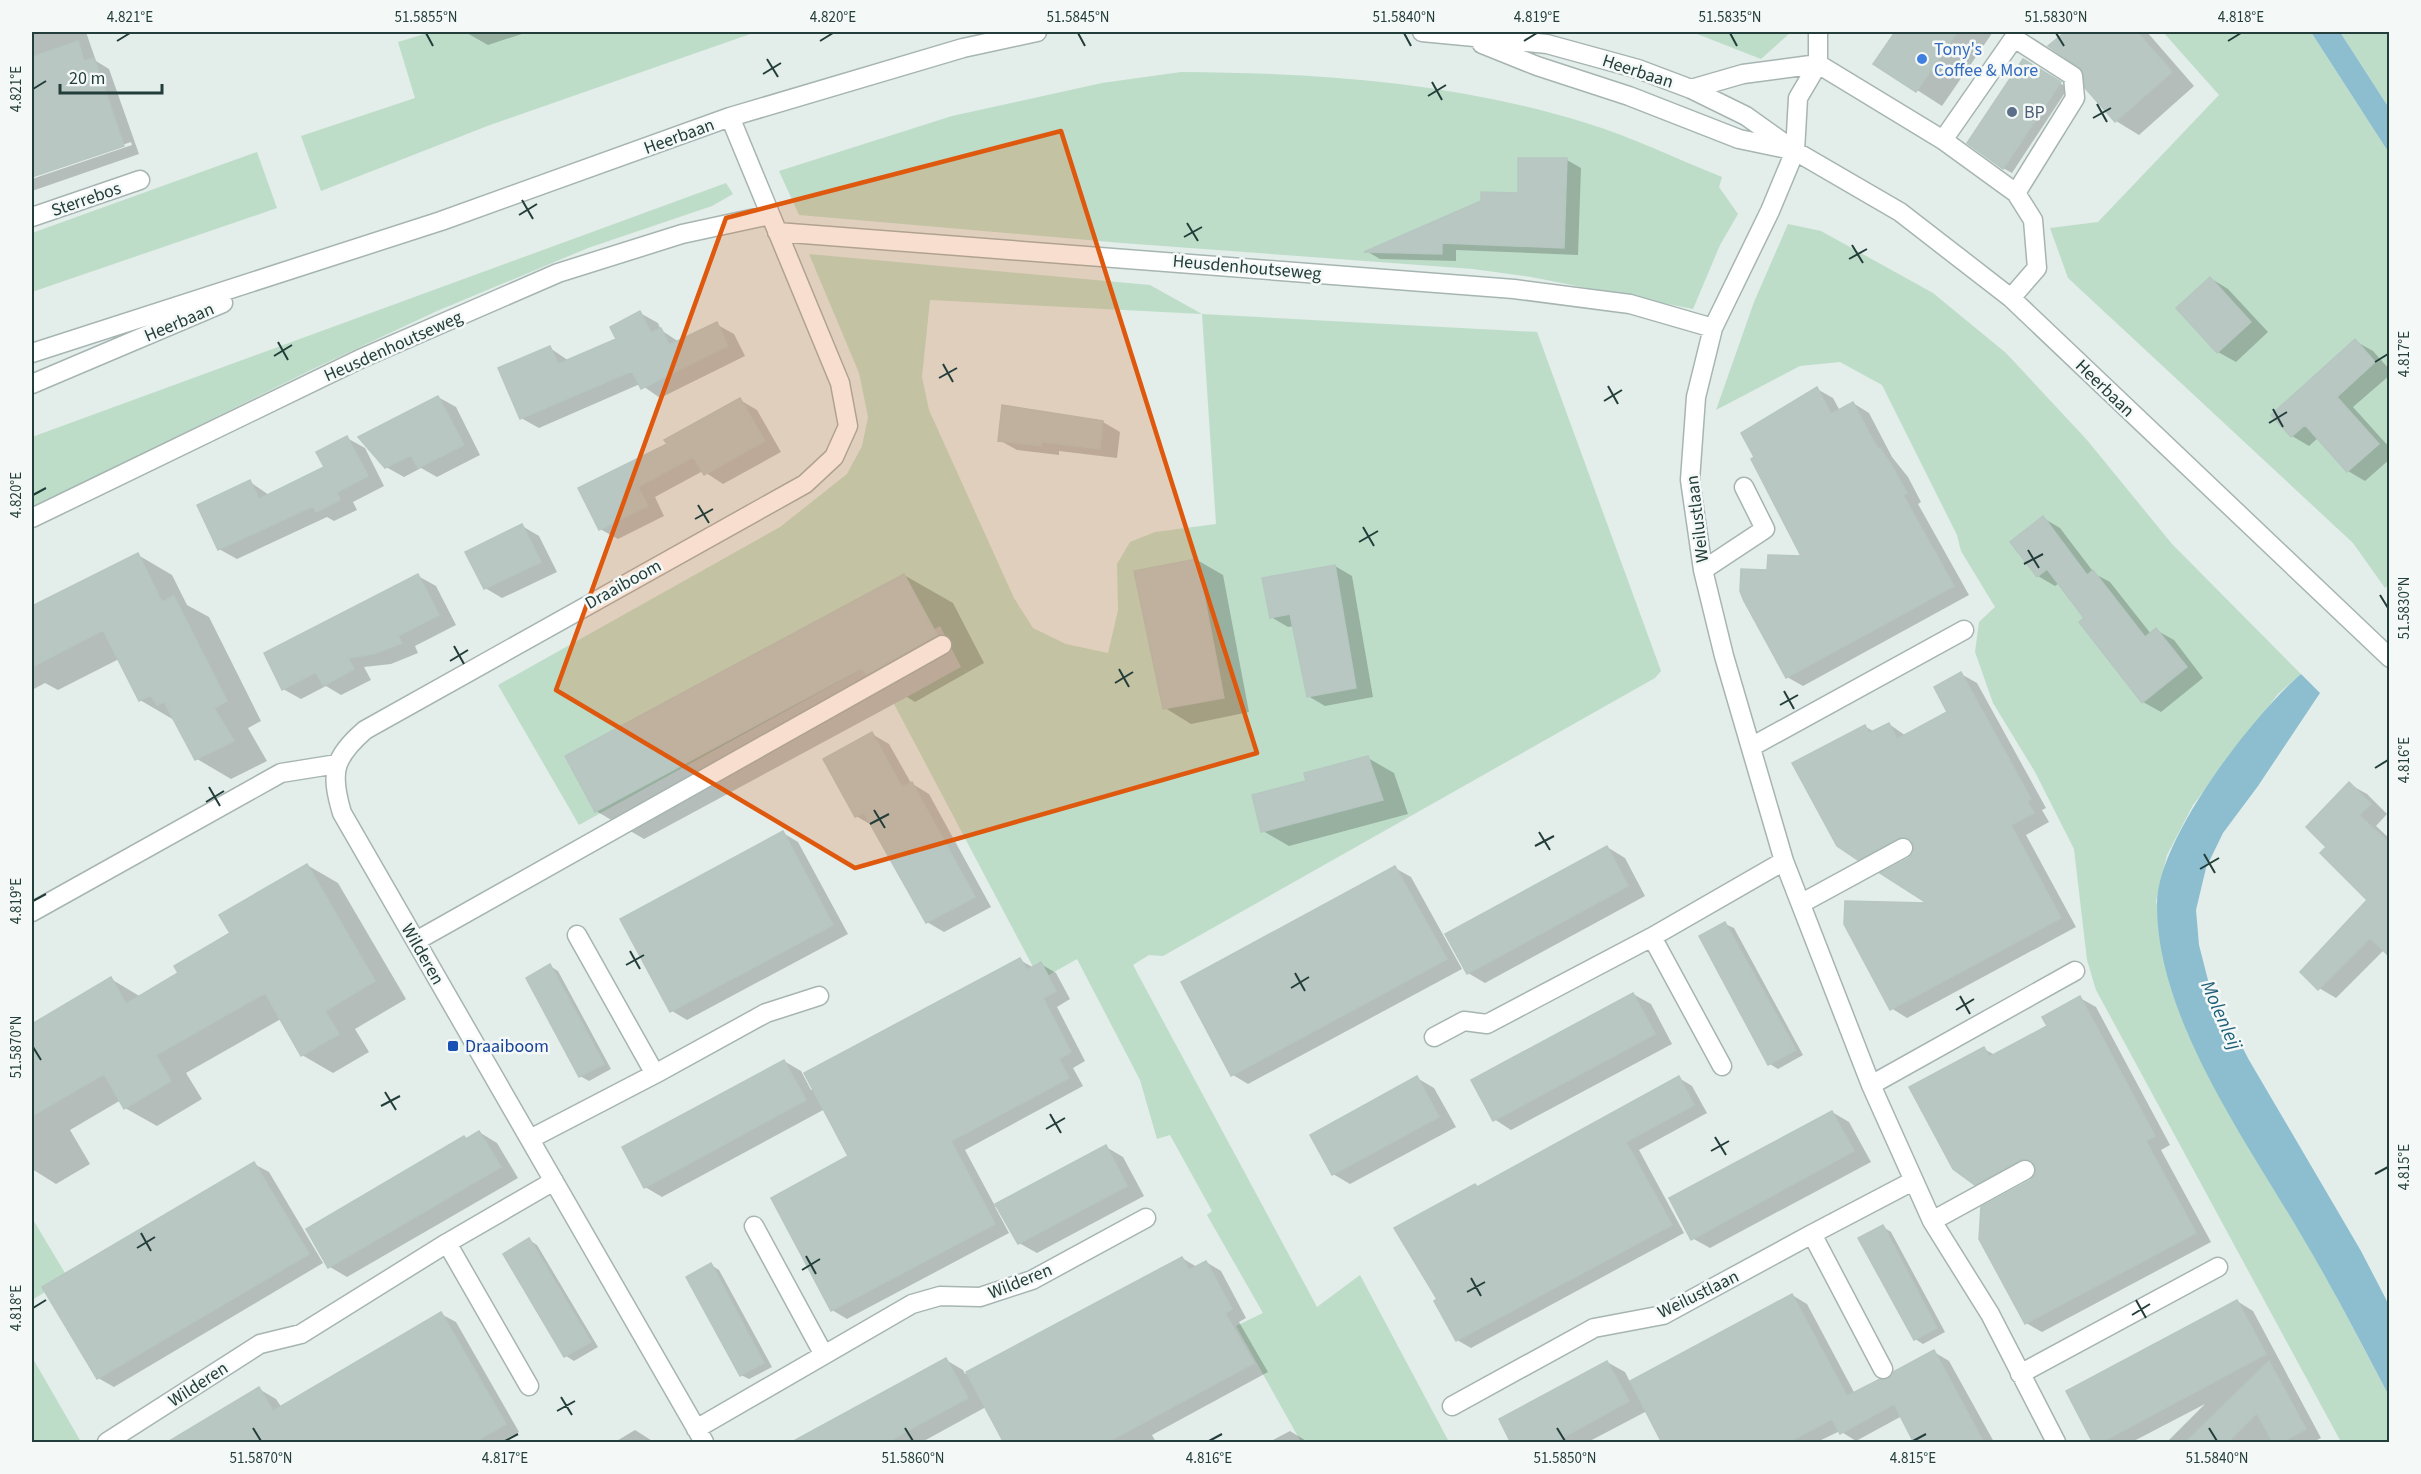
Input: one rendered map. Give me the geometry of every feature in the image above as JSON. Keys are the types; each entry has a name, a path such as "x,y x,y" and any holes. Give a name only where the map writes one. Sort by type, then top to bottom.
{"street":[{"name":"Heerbaan","path":"32,353 327,260 729,117 963,48 1036,32"},
{"name":"Heerbaan","path":"1422,32 1465,34 1547,44 1638,69 1690,89 1746,116 1795,151 1900,212 2011,298 2390,658"},
{"path":"1818,32 1818,64"},
{"name":"Heerbaan","path":"1465,34 1537,66 1629,96 1739,139 1795,151"},
{"path":"1943,140 2013,34 2073,76 2075,98 2016,192"},
{"path":"1690,89 1743,74 1818,64 1943,140 2016,192 2033,220 2037,268 2011,298"},
{"name":"Weilustlaan","path":"1818,64 1798,98 1795,151 1770,212 1713,328 1696,397 1690,480 1703,570 1784,861 1871,1084 1932,1221 1990,1314 2056,1443"},
{"name":"Draaiboom","path":"337,764 351,742 365,730 806,484 834,457 848,426 840,383 729,117"},
{"name":"Sterrebos","path":"32,217 140,180"},
{"name":"Heusdenhoutseweg","path":"32,518 360,359 558,273 682,234 774,223 1514,289 1630,304 1713,328"},
{"name":"Heerbaan","path":"32,384 327,260"},
{"path":"1703,570 1765,529 1744,487"},
{"path":"1751,747 1964,630"},
{"path":"416,941 942,645"},
{"path":"32,912 281,773 337,764"},
{"name":"Wilderen","path":"337,764 334,785 342,813 700,1436 824,1355 912,1304 940,1296 980,1297 1032,1280 1146,1218"},
{"path":"1802,903 1903,848"},
{"path":"1434,1037 1464,1021 1487,1024 1652,937 1784,861"},
{"path":"577,935 655,1074"},
{"path":"1652,937 1722,1066"},
{"path":"1871,1084 2075,971"},
{"path":"530,1139 766,1013 819,996"},
{"path":"1932,1221 2025,1170"},
{"name":"Wilderen","path":"107,1443 261,1344 301,1334 554,1181"},
{"name":"Weilustlaan","path":"1452,1406 1594,1328 1663,1315 1913,1181"},
{"path":"754,1226 824,1355"},
{"path":"1812,1234 1883,1369"},
{"path":"447,1244 529,1386"},
{"path":"2020,1374 2218,1267"}],"highlighted area":[{"path":"1061,131 1257,753 855,868 556,690 726,218"}],"green space":[{"path":"431,32 756,32 490,125 321,191 301,136 415,98 398,42"},
{"path":"1692,32 1791,32 1761,59"},
{"path":"2163,32 2311,32 2389,153 2390,583 2385,588 2353,543 2068,278 2050,228 2098,222 2219,95"},
{"path":"2340,32 2389,32 2389,108"},
{"path":"1181,72 1283,75 1385,82 1487,98 1537,109 1620,135 1722,177 1719,187 1738,214 1720,245 1693,309 1531,277 1473,269 1122,243 799,215 779,171 952,116 1102,83"},
{"path":"257,152 277,208 32,292 32,233"},
{"path":"726,183 733,194 712,206 588,248 437,311 313,369 32,508 32,437"},
{"path":"1788,224 1821,231 1933,293 2006,353 2087,440 2172,544 2301,674 2278,694 2193,805 2167,855 2156,901 2187,1032 2224,1103 2324,1273 2389,1396 2389,1442 2341,1442 2096,990 2087,960 2074,849 2035,772 1993,703 1975,652 1979,622 1995,607 1961,551 1957,535 1882,385 1840,362 1800,366 1716,410 1754,302"},
{"path":"809,254 1150,285 1202,314 1537,332 1661,671 1655,678 1163,956 1149,955 1133,965 1317,1307 1360,1275 1449,1442 1301,1442 1236,1326 1263,1313 1207,1215 1212,1211 1170,1135 1157,1139 1140,1080 1077,959 1040,980 894,704 961,667 940,626 579,825 498,685 780,527 847,474 862,446 868,417 859,373","holes":["930,300 1202,314 1216,524 1155,532 1130,542 1117,564 1118,610 1108,653 1066,644 1033,628 1014,598 929,410 922,377"]},
{"path":"32,1218 68,1278 32,1300"},
{"path":"32,1357 81,1442 32,1442"}],"water":[{"path":"2311,32 2340,32 2389,108 2389,153"},
{"name":"Molenleij","path":"2301,674 2320,693 2258,786 2223,833 2206,868 2196,910 2199,945 2209,984 2249,1060 2361,1251 2389,1305 2389,1396 2323,1273 2230,1117 2208,1075 2187,1033 2171,989 2161,946 2157,904 2161,877 2173,846 2190,813 2234,748 2258,718"}],"building":[{"path":"1895,32 1957,32 1916,92 1873,64"},
{"path":"2065,32 2137,32 2172,72 2115,122 2085,88 2082,70 2048,46"},
{"path":"78,41 84,61 94,58 124,146 32,177 32,57"},
{"path":"2023,59 2061,82 2003,169 1967,143"},
{"path":"1518,158 1567,158 1564,248 1442,243 1442,254 1364,252 1481,201 1481,192 1518,193"},
{"path":"2210,277 2251,322 2217,353 2176,308"},
{"path":"640,311 651,333 661,328 669,345 717,322 728,346 641,389 632,371 520,419 498,368 550,346 558,364 616,339 610,327"},
{"path":"2355,339 2375,362 2337,397 2379,444 2347,472 2305,425 2291,437 2271,415"},
{"path":"1817,387 1831,414 1853,402 1878,449 1880,448 1892,466 1907,493 1903,495 1954,586 1786,678 1744,601 1740,591 1741,569 1767,570 1768,555 1801,556 1751,459 1754,457 1741,433"},
{"path":"438,396 464,445 418,468 411,455 385,468 358,437"},
{"path":"740,398 765,441 704,475 693,457 638,487 648,506 599,530 578,488 667,444 664,440"},
{"path":"1002,405 1103,421 1100,449 1042,442 1041,446 998,441"},
{"path":"347,436 368,476 337,492 340,500 316,512 313,506 218,550 197,505 250,480 259,499 324,467 316,452"},
{"path":"2043,516 2087,575 2093,570 2145,637 2156,628 2187,667 2142,703 2079,622 2084,618 2047,569 2037,577 2010,542"},
{"path":"522,524 541,562 484,589 465,552"},
{"path":"138,553 162,602 174,596 227,701 214,708 234,741 195,760 164,702 157,705 151,695 139,701 103,630 32,667 32,606"},
{"path":"1197,559 1224,698 1163,709 1134,571"},
{"path":"1335,565 1356,688 1307,697 1290,614 1270,618 1262,578"},
{"path":"418,574 439,615 398,636 402,643 373,654 348,658 354,669 323,686 316,672 282,690 264,653"},
{"path":"904,574 937,635 866,675 862,668 595,812 565,756"},
{"path":"1961,672 2031,799 2027,801 2034,813 2011,825 2061,918 1890,1010 1844,924 1845,901 1927,903 1880,873 1909,858 1913,853 1913,843 1908,838 1898,838 1858,860 1837,846 1792,763 1865,725 1869,733 1889,723 1897,739 1947,712 1934,687"},
{"path":"872,732 902,787 912,782 975,897 926,923 864,813 855,817 823,759"},
{"path":"1368,756 1383,800 1261,832 1252,795 1306,781 1304,773"},
{"path":"2349,782 2371,804 2359,815 2390,844 2390,957 2370,938 2318,990 2300,972 2367,900 2320,853 2326,847 2306,827"},
{"path":"783,831 833,925 670,1012 620,919"},
{"path":"1607,846 1628,886 1467,974 1445,934"},
{"path":"307,864 375,981 325,1011 339,1034 301,1056 265,993 156,1055 171,1081 124,1109 104,1074 32,1116 32,1024 111,977 126,1004 178,973 174,966 230,933 219,915"},
{"path":"1395,866 1447,959 1231,1076 1181,982"},
{"path":"1725,922 1796,1050 1768,1065 1699,936"},
{"path":"1020,958 1027,970 1041,962 1056,991 1043,998 1071,1052 1059,1059 1069,1078 951,1141 995,1224 831,1311 771,1198 848,1156 804,1073"},
{"path":"550,964 604,1064 579,1077 526,978"},
{"path":"1633,993 1655,1034 1493,1121 1471,1080"},
{"path":"2080,996 2155,1136 2146,1141 2196,1233 2025,1324 1979,1239 1981,1207 2031,1180 2035,1175 2035,1165 2030,1160 2020,1160 1975,1185 1953,1169 1909,1087 1984,1047 1989,1057 2047,1026 2042,1017"},
{"path":"784,1060 806,1100 644,1188 622,1147"},
{"path":"1417,1076 1439,1117 1332,1175 1310,1135"},
{"path":"1679,1076 1694,1105 1626,1142 1672,1225 1456,1341 1434,1301 1437,1299 1394,1228 1475,1184 1477,1187"},
{"path":"1832,1111 1854,1151 1691,1240 1669,1198"},
{"path":"479,1131 501,1167 328,1268 306,1229 464,1136 466,1139"},
{"path":"1106,1145 1127,1186 1018,1244 995,1204"},
{"path":"254,1162 309,1254 97,1379 42,1287"},
{"path":"1883,1225 1937,1328 1914,1340 1858,1238"},
{"path":"529,1238 591,1342 564,1357 503,1254"},
{"path":"1182,1257 1189,1270 1206,1261 1232,1309 1225,1313 1254,1363 1106,1443 1004,1443 966,1372"},
{"path":"711,1263 764,1363 740,1376 686,1277"},
{"path":"1792,1294 1847,1396 1880,1379 1888,1379 1893,1372 1934,1350 1984,1443 1914,1443 1894,1404 1840,1434 1832,1419 1787,1443 1662,1443 1630,1381"},
{"path":"2237,1300 2266,1354 2100,1443 2093,1443 2066,1391"},
{"path":"441,1312 506,1424 473,1443 166,1443 259,1387 273,1411"},
{"path":"946,1358 968,1398 886,1443 790,1443"},
{"path":"1607,1361 1629,1401 1553,1443 1511,1443 1499,1419"},
{"path":"2269,1361 2306,1429 2281,1443 2273,1443 2257,1413 2227,1443 2185,1443"}],"place":[{"name":"Tony's Coffee & More","path":"1922,59"},
{"name":"BP","path":"2012,112"},
{"name":"Draaiboom","path":"453,1046"}]}
